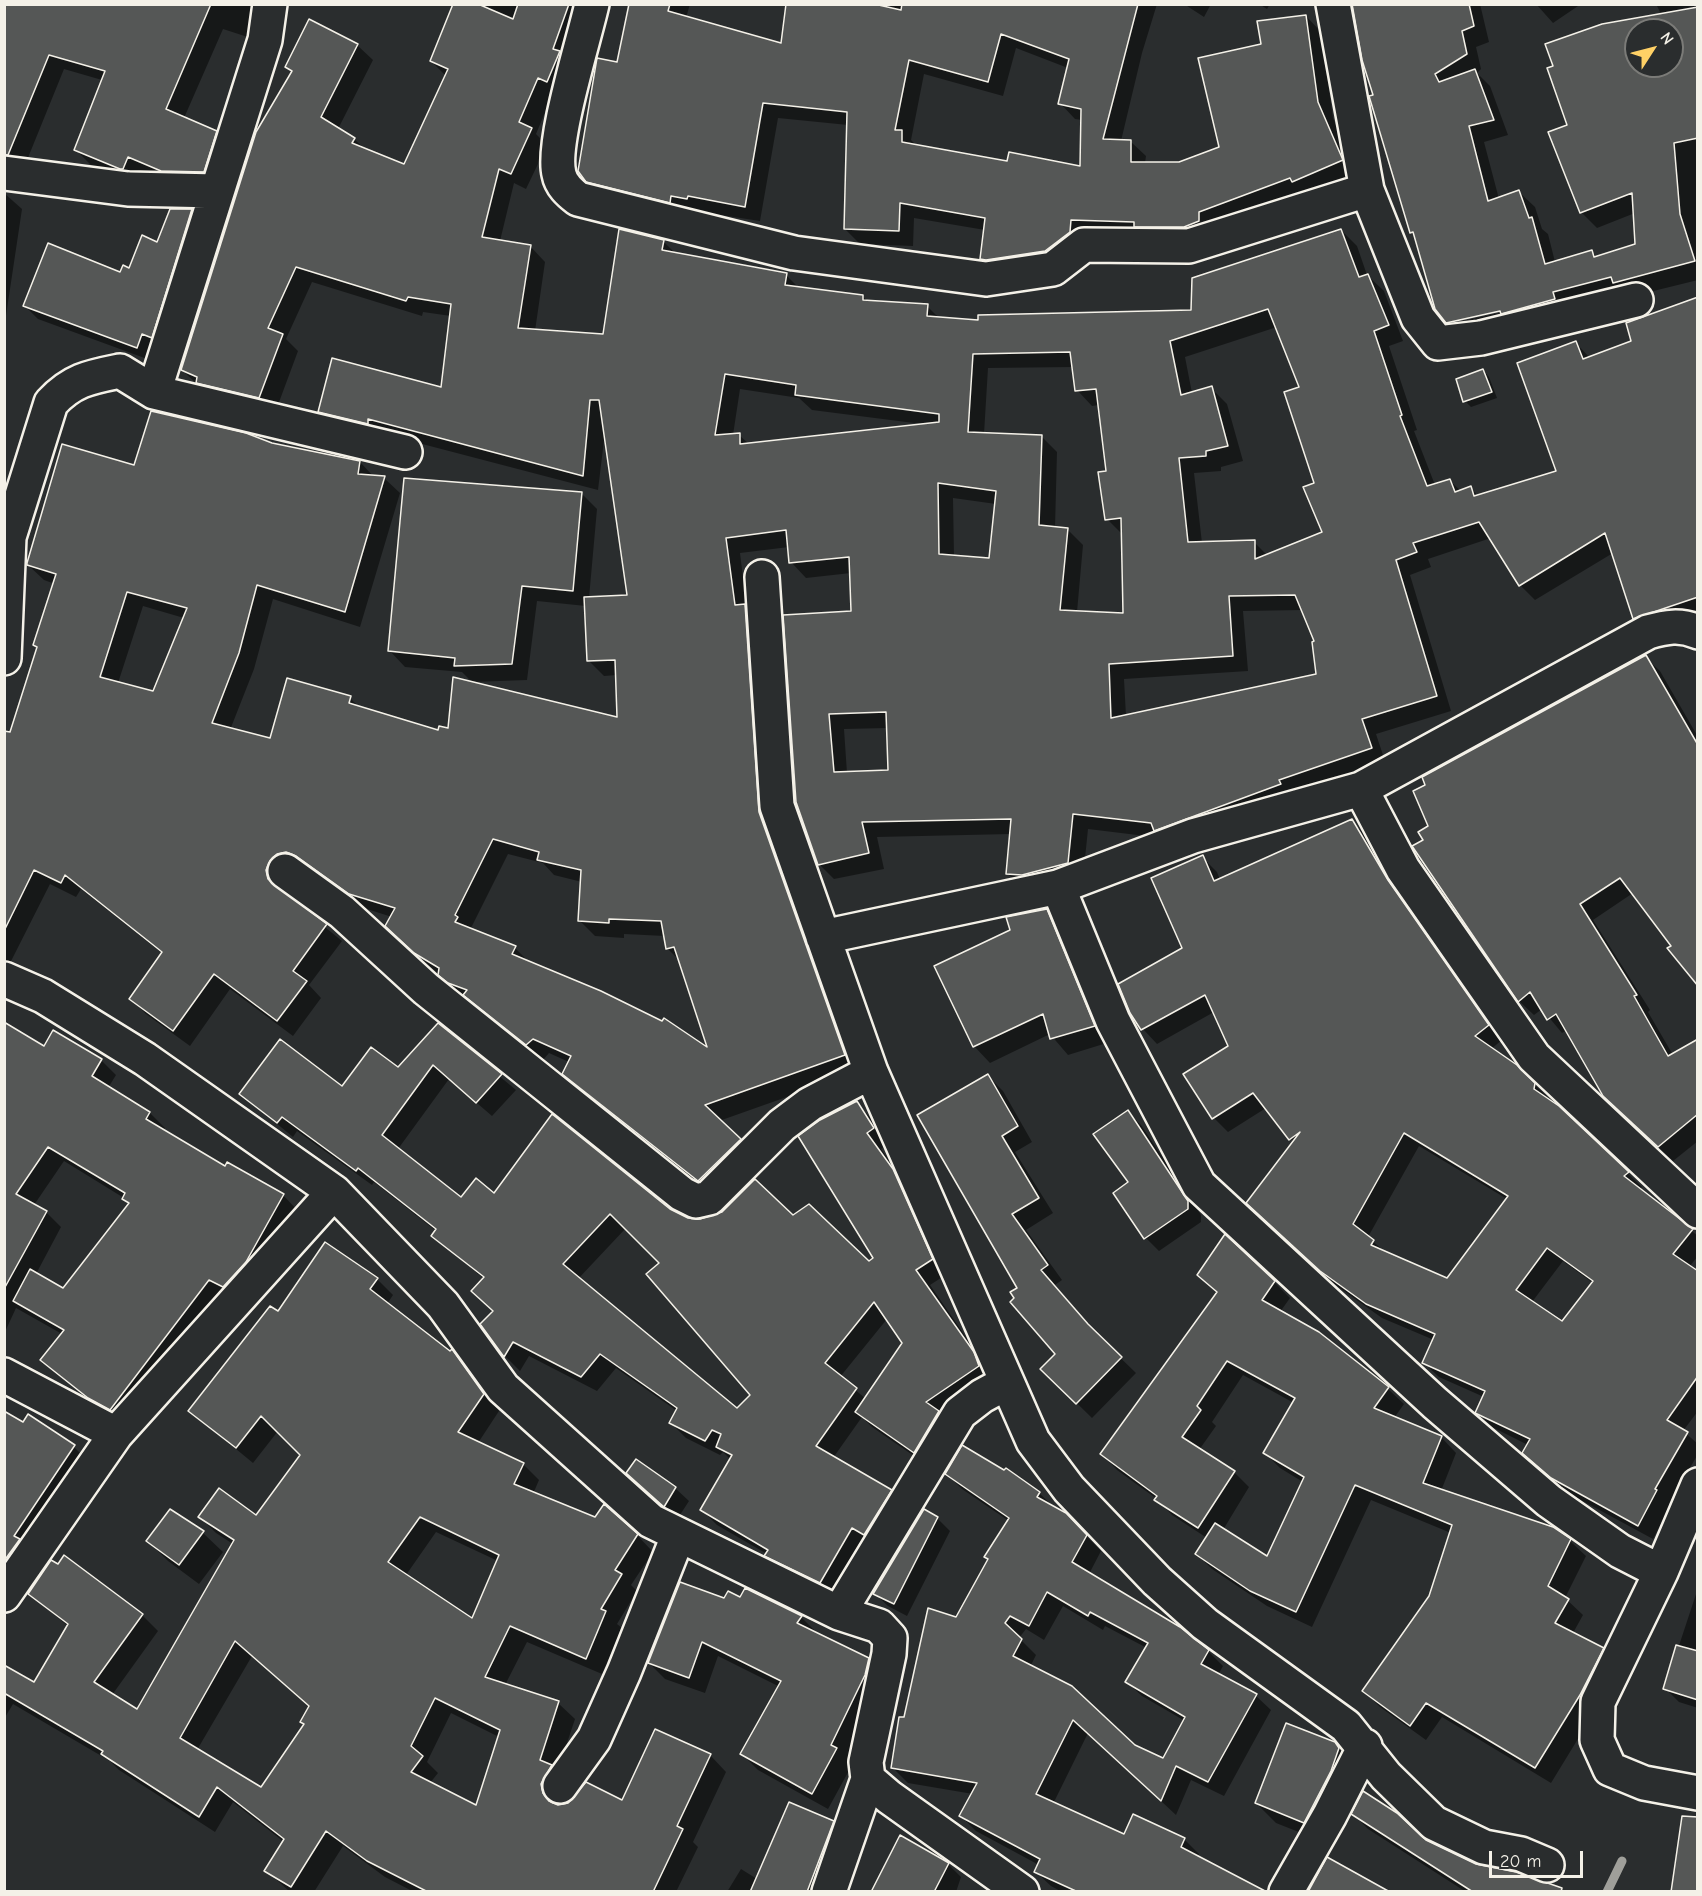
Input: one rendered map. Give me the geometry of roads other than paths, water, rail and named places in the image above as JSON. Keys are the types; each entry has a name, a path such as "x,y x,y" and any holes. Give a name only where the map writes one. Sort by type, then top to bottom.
{"street":[{"path":"154,392 265,40 270,4"},
{"path":"592,4 560,135 558,173 565,188 578,199 794,254 986,279 1053,269 1084,245 1189,246 1367,189"},
{"path":"1333,4 1367,189 1418,318 1438,343 1482,338 1636,300"},
{"path":"4,173 128,189 217,191"},
{"path":"4,658 7,536 51,403 66,387 88,378 120,371 154,392 405,452"},
{"path":"762,577 777,806 871,1072 1033,1442 1069,1489 1157,1581 1205,1624 1346,1726 1365,1746 1386,1776 1434,1823 1484,1847 1521,1854 1547,1865"},
{"path":"823,937 1058,887 1193,836 1361,789 1648,632 1670,626 1698,632"},
{"path":"1361,789 1403,869 1534,1057 1698,1211"},
{"path":"285,872 332,904 426,989 675,1188 696,1201 709,1198 782,1125 810,1104 871,1072"},
{"path":"1058,887 1113,1021 1199,1185 1418,1387 1549,1501 1620,1551 1661,1572"},
{"path":"4,979 43,996 146,1059 334,1192 443,1305 503,1388 651,1521 839,1613 879,1626 890,1638 889,1654 866,1762 868,1779 829,1892"},
{"path":"4,1595 116,1434 334,1192"},
{"path":"4,1376 116,1434"},
{"path":"839,1613 960,1413 981,1396 1006,1383"},
{"path":"1698,1485 1661,1572 1598,1702 1597,1740 1610,1769 1644,1783 1698,1793"},
{"path":"560,1786 594,1739 678,1536"},
{"path":"1286,1892 1330,1815 1365,1746"},
{"path":"868,1779 1022,1892"}],"waterway":[{"path":"1607,1892 1622,1861"}]}
